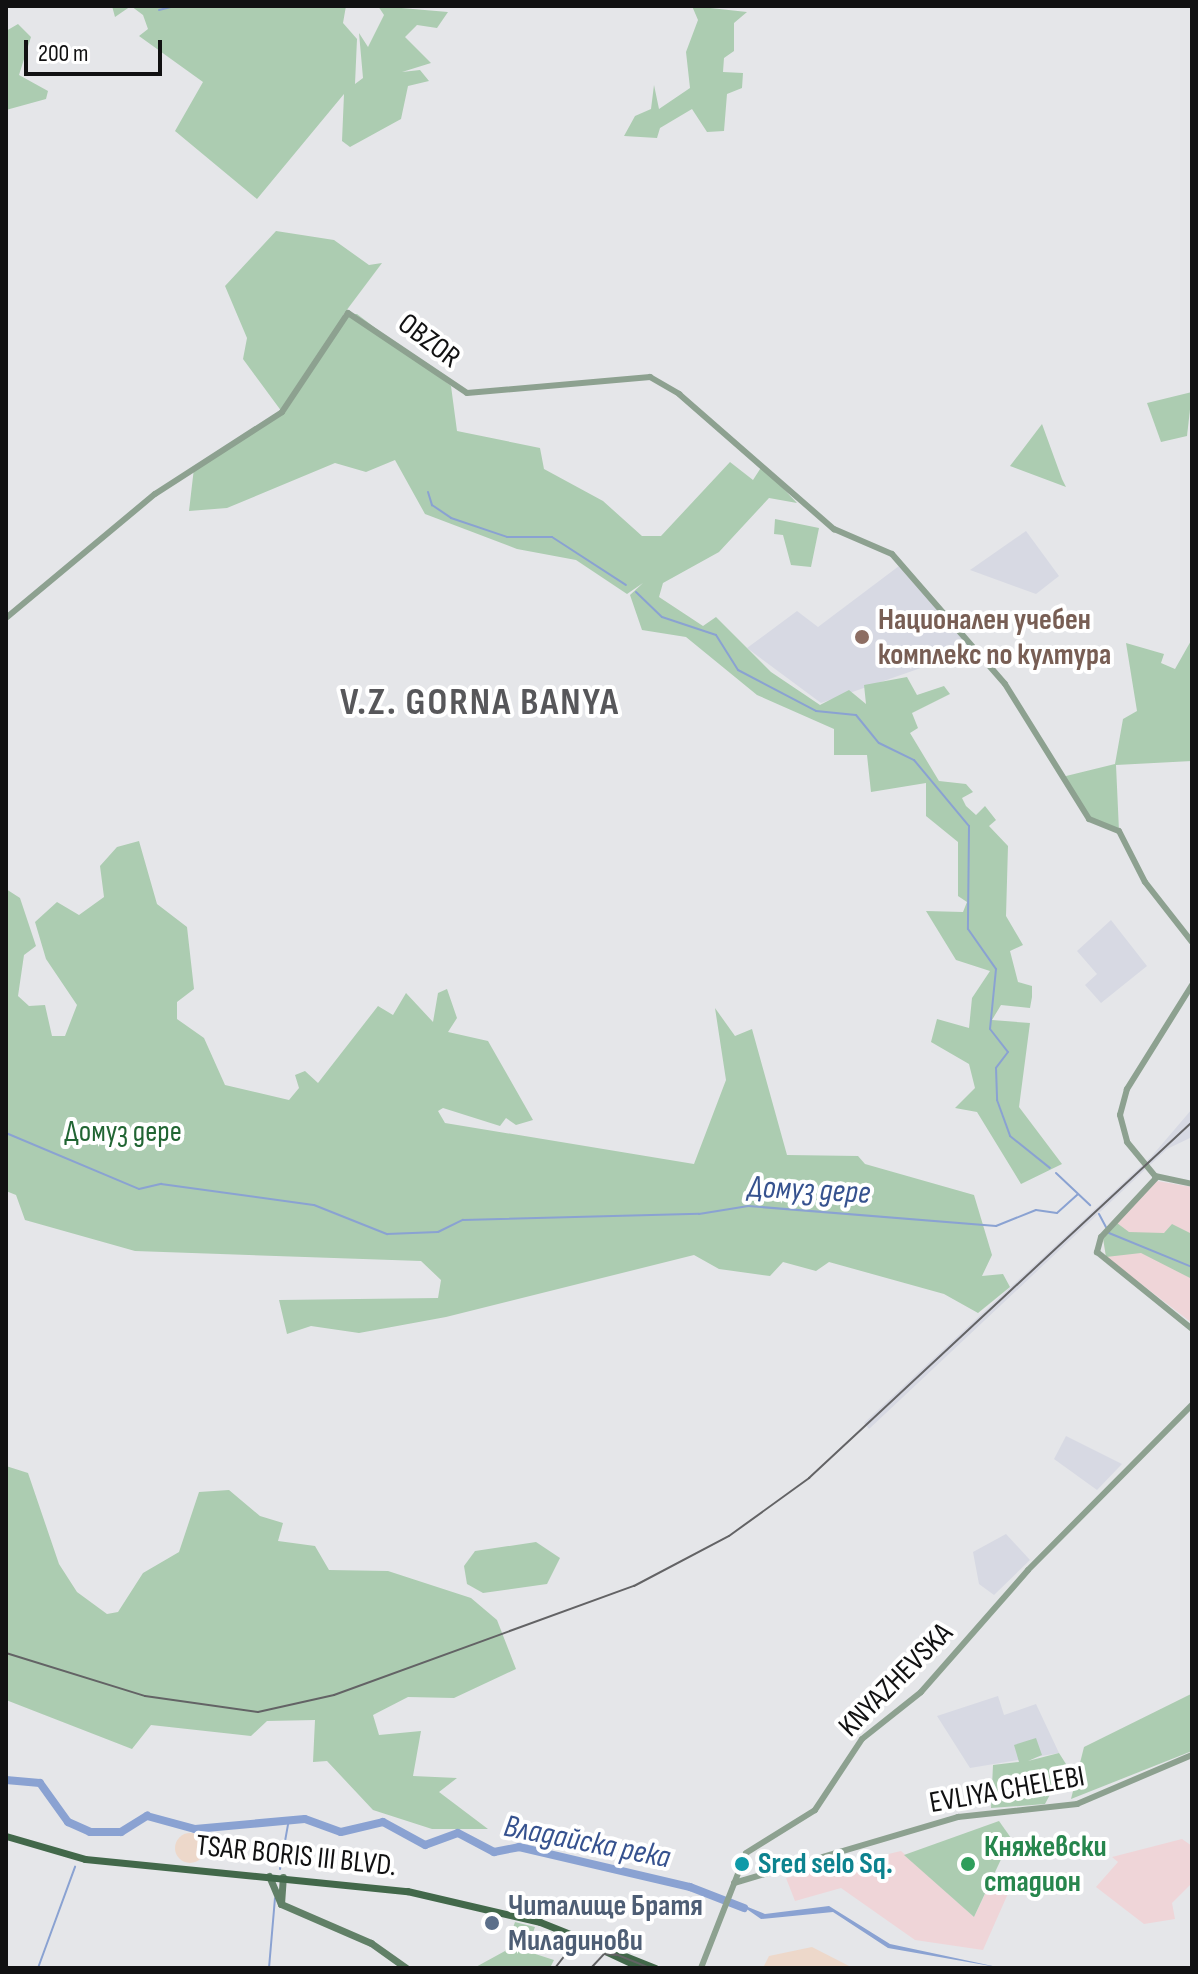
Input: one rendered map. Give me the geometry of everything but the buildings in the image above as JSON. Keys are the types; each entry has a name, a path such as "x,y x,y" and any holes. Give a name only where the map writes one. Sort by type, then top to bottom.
{"main road":[{"name":"TSAR BORIS III BLVD.","path":"6,1836 85,1859 407,1891 579,1938 655,1968"},
{"path":"269,1876 277,1900 371,1943 406,1968"},
{"path":"277,1900 283,1877"},
{"name":"TSAR BORIS III BLVD.","path":"579,1938 641,1968"}],"street":[{"name":"OBZOR","path":"6,618 155,494 282,412 348,313 467,393 650,377 663,383 814,514 892,554 1005,684 1089,819 1119,831 1140,875 1192,942"},
{"path":"1192,985 1123,1101 1127,1142 1157,1177 1192,1184"},
{"path":"1157,1177 1101,1237 1102,1260 1192,1329"},
{"name":"KNYAZHEVSKA","path":"701,1968 746,1853 815,1810 862,1739 921,1692 1042,1555 1192,1405"},
{"name":"EVLIYA CHELEBI","path":"734,1883 958,1817 1077,1804 1192,1755"}],"shaded area":[{"path":"1026,531 1059,576 1036,594 970,570"},
{"name":"Национален учебен комплекс по култура","path":"899,566 972,650 821,703 747,648 797,611 818,627"},
{"path":"1111,920 1147,966 1101,1003 1085,985 1097,974 1077,951"},
{"path":"1192,1109 1192,1137 1167,1149 869,1429 864,1423 1151,1157"},
{"path":"1157,1181 1192,1187 1192,1323 1106,1257 1103,1238"},
{"path":"1066,1436 1122,1464 1097,1490 1054,1459"},
{"path":"1006,1534 1030,1560 994,1595 979,1584 973,1552"},
{"path":"998,1696 1004,1715 1036,1704 1059,1753 970,1768 937,1716"},
{"path":"190,1833 201,1837 205,1848 201,1859 190,1863 179,1859 175,1848 179,1837"},
{"path":"1182,1839 1192,1846 1192,1883 1172,1903 1175,1919 1144,1924 1096,1887 1118,1862 1112,1857"},
{"path":"901,1851 974,1917 992,1880 1010,1889 983,1950 915,1940 841,1888 795,1901 786,1878"},
{"path":"812,1947 853,1968 763,1968 769,1956"}],"green space":[{"path":"112,6 131,6 115,17"},
{"path":"131,6 346,6 343,23 357,39 355,84 363,78 359,33 368,47 384,15 378,6 448,12 437,28 417,25 405,37 431,63 402,72 420,70 429,81 408,86 401,119 350,147 342,141 344,94 257,199 175,131 203,82 139,36 148,29 143,15"},
{"path":"692,6 747,12 734,23 734,51 724,58 723,72 743,73 742,88 727,94 724,131 707,132 692,109 660,128 657,138 624,136 635,116 651,109 654,85 659,109 690,88 686,52 698,20"},
{"path":"18,24 31,37 19,75 48,91 46,99 6,110 6,31"},
{"path":"276,231 334,240 369,265 382,263 343,315 357,314 451,386 457,431 540,448 544,469 603,501 642,536 661,536 730,462 753,480 762,466 797,503 769,498 719,552 663,583 659,597 703,626 716,617 771,672 820,705 849,690 866,704 864,685 907,677 917,695 944,686 950,694 912,713 918,728 910,733 939,781 966,784 973,792 962,798 966,806 976,815 985,806 996,820 989,826 1008,846 1006,916 1023,945 1010,951 1018,982 1032,986 1032,997 1030,1008 1001,1005 992,1020 1030,1023 1019,1107 1062,1164 1021,1184 977,1112 955,1108 975,1088 969,1064 931,1042 937,1019 969,1028 972,998 990,971 956,960 926,911 963,912 967,902 958,896 958,842 926,816 926,783 871,792 867,755 834,755 834,729 757,695 686,637 642,630 630,595 643,583 627,594 576,560 517,549 425,514 395,460 366,472 335,463 227,508 189,511 194,468 282,412 243,359 247,338 225,286"},
{"path":"1192,392 1187,436 1161,442 1147,403"},
{"path":"1042,424 1062,479 1066,487 1010,466"},
{"path":"775,519 819,528 811,567 791,565 783,535 774,534"},
{"path":"1192,639 1192,761 1116,765 1119,831 1089,819 1062,777 1115,764 1123,719 1137,711 1126,643 1164,654 1161,663 1175,669"},
{"name":"Домуз дере","path":"139,841 157,904 187,927 194,989 177,1002 177,1019 204,1038 225,1085 289,1100 299,1088 295,1075 305,1071 318,1083 378,1006 393,1015 406,993 433,1022 438,993 447,989 457,1018 448,1032 488,1041 533,1120 516,1125 506,1118 500,1126 443,1108 438,1111 445,1123 694,1164 726,1080 715,1008 735,1036 752,1029 787,1155 858,1156 865,1164 974,1195 992,1255 982,1276 1003,1274 1010,1287 978,1313 944,1294 829,1262 816,1271 783,1262 770,1276 719,1269 694,1255 446,1317 359,1333 311,1326 287,1334 279,1300 438,1298 441,1280 421,1261 135,1251 25,1220 16,1195 6,1191 6,889 20,898 36,946 24,955 18,996 29,1006 45,1005 52,1036 65,1036 77,1005 46,959 35,922 57,902 79,915 104,897 100,866 117,847"},
{"path":"1117,1223 1129,1232 1164,1233 1172,1224 1192,1234 1192,1279 1141,1253 1106,1257 1103,1238"},
{"path":"6,1466 28,1473 59,1564 77,1592 107,1614 118,1612 143,1573 179,1552 199,1492 229,1490 260,1516 283,1523 278,1541 315,1546 329,1570 388,1571 471,1598 497,1620 516,1669 454,1698 408,1697 373,1715 379,1735 421,1731 413,1776 457,1778 439,1792 488,1829 432,1829 373,1810 327,1761 313,1762 315,1720 267,1721 251,1736 151,1725 132,1749 6,1700"},
{"path":"536,1542 560,1558 547,1584 483,1593 467,1584 464,1566 475,1551"},
{"path":"1191,1694 1192,1751 1071,1799 1084,1747"},
{"path":"1036,1738 1042,1755 1028,1761 1059,1753 1066,1764 1045,1804 991,1808 993,1765 1019,1762 1014,1745"},
{"path":"999,1821 1011,1838 974,1917 904,1855"},
{"path":"515,1922 535,1927 526,1951 554,1960 550,1968 474,1968 505,1951"}],"water":[{"path":"738,1903 765,1914 829,1906 890,1944 1002,1968 888,1948 833,1912 761,1919"}],"waterway":[{"path":"159,10 175,6"},
{"path":"428,492 432,505 451,518 507,537 552,537 626,585"},
{"path":"636,592 662,617 716,635 738,670 816,711 856,715 879,743 914,760 969,826 968,929 996,969 990,1029 1008,1052 996,1068 997,1100 1010,1136 1050,1168"},
{"name":"Домуз дере","path":"6,1133 139,1189 161,1184 314,1205 387,1234 438,1232 463,1220 699,1214 748,1206 996,1226 1036,1210 1057,1213 1078,1194"},
{"path":"1056,1173 1090,1205"},
{"name":"Домуз дере","path":"1099,1214 1106,1227"},
{"path":"1109,1233 1192,1267"},
{"name":"Владайска река","path":"6,1780 40,1783 68,1822 90,1832 121,1832 147,1816 195,1829 305,1819 341,1832 383,1822 425,1845 458,1833 494,1852 519,1847 690,1887 744,1908"},
{"path":"280,1869 289,1819"},
{"path":"38,1968 75,1867"},
{"path":"269,1968 275,1898"}],"tram line":[{"path":"555,1968 578,1939 650,1968"},
{"path":"591,1968 604,1954 617,1955"}],"railway":[{"path":"6,1653 145,1696 258,1712 334,1695 634,1586 729,1536 809,1478 1192,1122"}],"place":[{"name":"Национален учебен комплекс по култура","path":"862,637"},
{"name":"Sred selo Sq.","path":"742,1864"},
{"name":"Княжевски стадион","path":"968,1864"},
{"name":"Читалище Братя Миладинови","path":"492,1923"}],"district":[{"name":"V.Z. GORNA BANYA","path":"480,703"}]}
